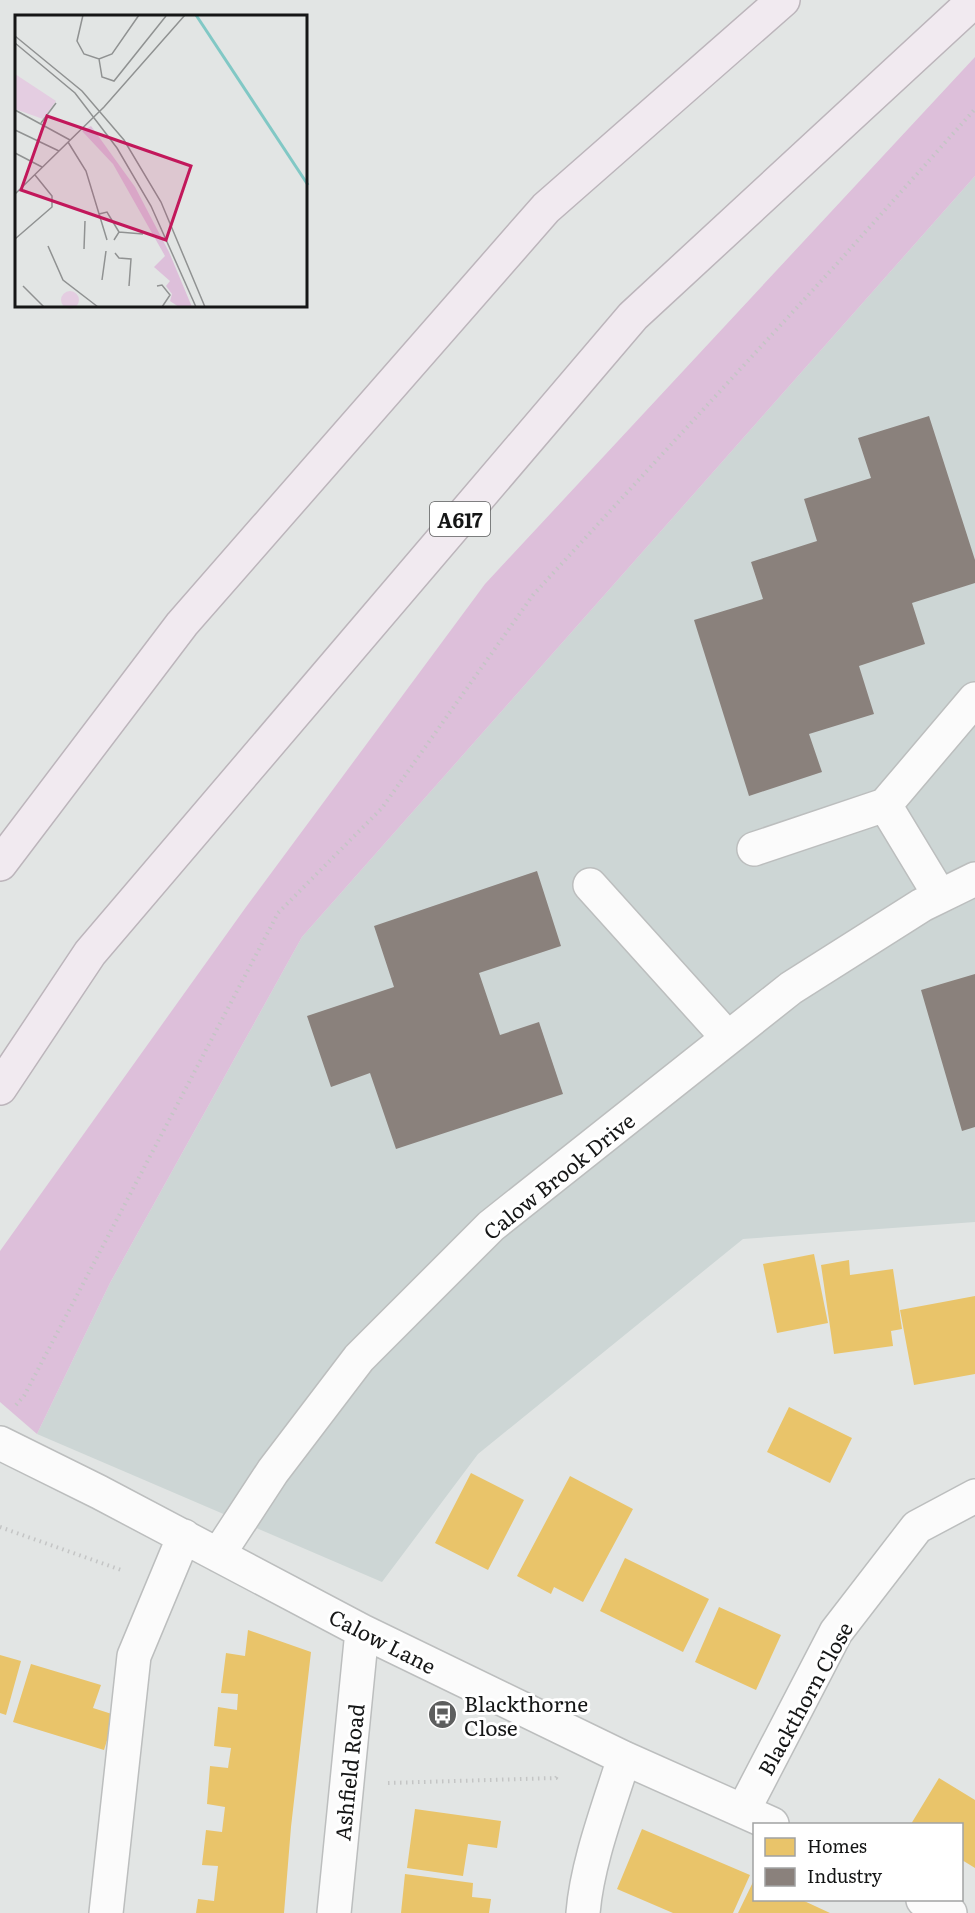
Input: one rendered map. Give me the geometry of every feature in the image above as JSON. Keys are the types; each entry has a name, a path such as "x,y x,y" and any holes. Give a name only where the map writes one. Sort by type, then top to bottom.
{"highway":[{"path":"0,864 182,624 546,208 783,0"},
{"name":"A617","path":"0,1088 90,953 633,316 975,0"}],"street":[{"path":"754,849 885,805 975,699"},
{"path":"885,805 940,896"},
{"name":"Calow Brook Drive","path":"218,1555 273,1471 359,1358 491,1226 791,988 922,905 975,879"},
{"path":"590,885 728,1038"},
{"name":"Calow Lane","path":"0,1443 184,1536 362,1631 624,1758 757,1817"},
{"name":"Blackthorn Close","path":"757,1817 836,1632 917,1527 975,1497"},
{"path":"106,1913 134,1656 184,1536"},
{"name":"Ashfield Road","path":"334,1913 362,1631"},
{"path":"583,1913 584,1899 602,1827 624,1758"},
{"path":"927,1901 950,1913"}],"path":[{"path":"12,1410 24,1396 278,913 382,807 533,595 834,267 975,109"},
{"path":"0,1527 124,1571 164,1580"},
{"path":"346,1784 556,1778 582,1738"}],"shaded area":[{"path":"975,57 975,176 302,937 110,1283 37,1434 0,1402 0,1251 246,907 485,584"},
{"path":"975,176 975,1222 743,1239 478,1454 382,1582 37,1434 110,1283 302,937"}],"building: Homes":[{"path":"814,1254 828,1323 777,1333 763,1264"},
{"path":"849,1260 850,1275 893,1269 902,1329 891,1331 893,1346 834,1354 821,1265"},
{"path":"975,1296 975,1374 914,1385 900,1310"},
{"path":"789,1407 852,1438 830,1483 767,1452"},
{"path":"471,1473 524,1500 488,1570 435,1543"},
{"path":"570,1476 633,1509 583,1602 554,1587 551,1594 517,1576"},
{"path":"625,1558 709,1599 683,1652 600,1611"},
{"path":"719,1607 781,1635 756,1690 695,1662"},
{"path":"248,1630 311,1652 291,1827 284,1913 196,1913 198,1899 214,1901 218,1866 202,1865 206,1830 222,1832 225,1807 207,1804 210,1766 228,1768 231,1748 214,1746 218,1707 237,1710 238,1694 221,1693 226,1653 245,1656"},
{"path":"0,1655 21,1661 6,1715 0,1713"},
{"path":"31,1664 101,1685 93,1708 115,1715 104,1750 13,1722"},
{"path":"939,1778 975,1800 975,1868 963,1861 963,1823 912,1823"},
{"path":"415,1809 501,1821 497,1848 468,1844 463,1876 407,1868"},
{"path":"642,1829 750,1875 733,1913 673,1913 617,1889"},
{"path":"405,1874 473,1883 472,1897 491,1899 489,1913 401,1913"},
{"path":"753,1882 753,1901 804,1901 830,1913 738,1913"}],"building: Industry":[{"path":"929,416 975,560 975,583 912,603 925,644 859,666 874,714 809,734 822,772 749,796 694,620 763,599 751,562 817,541 804,499 871,478 858,438"},
{"path":"537,871 561,946 479,973 500,1035 539,1022 563,1094 396,1149 370,1073 331,1087 307,1016 394,987 374,926"},
{"path":"975,974 975,1127 962,1131 921,990"}],"place":[{"name":"Blackthorne Close","path":"443,1714"}]}
